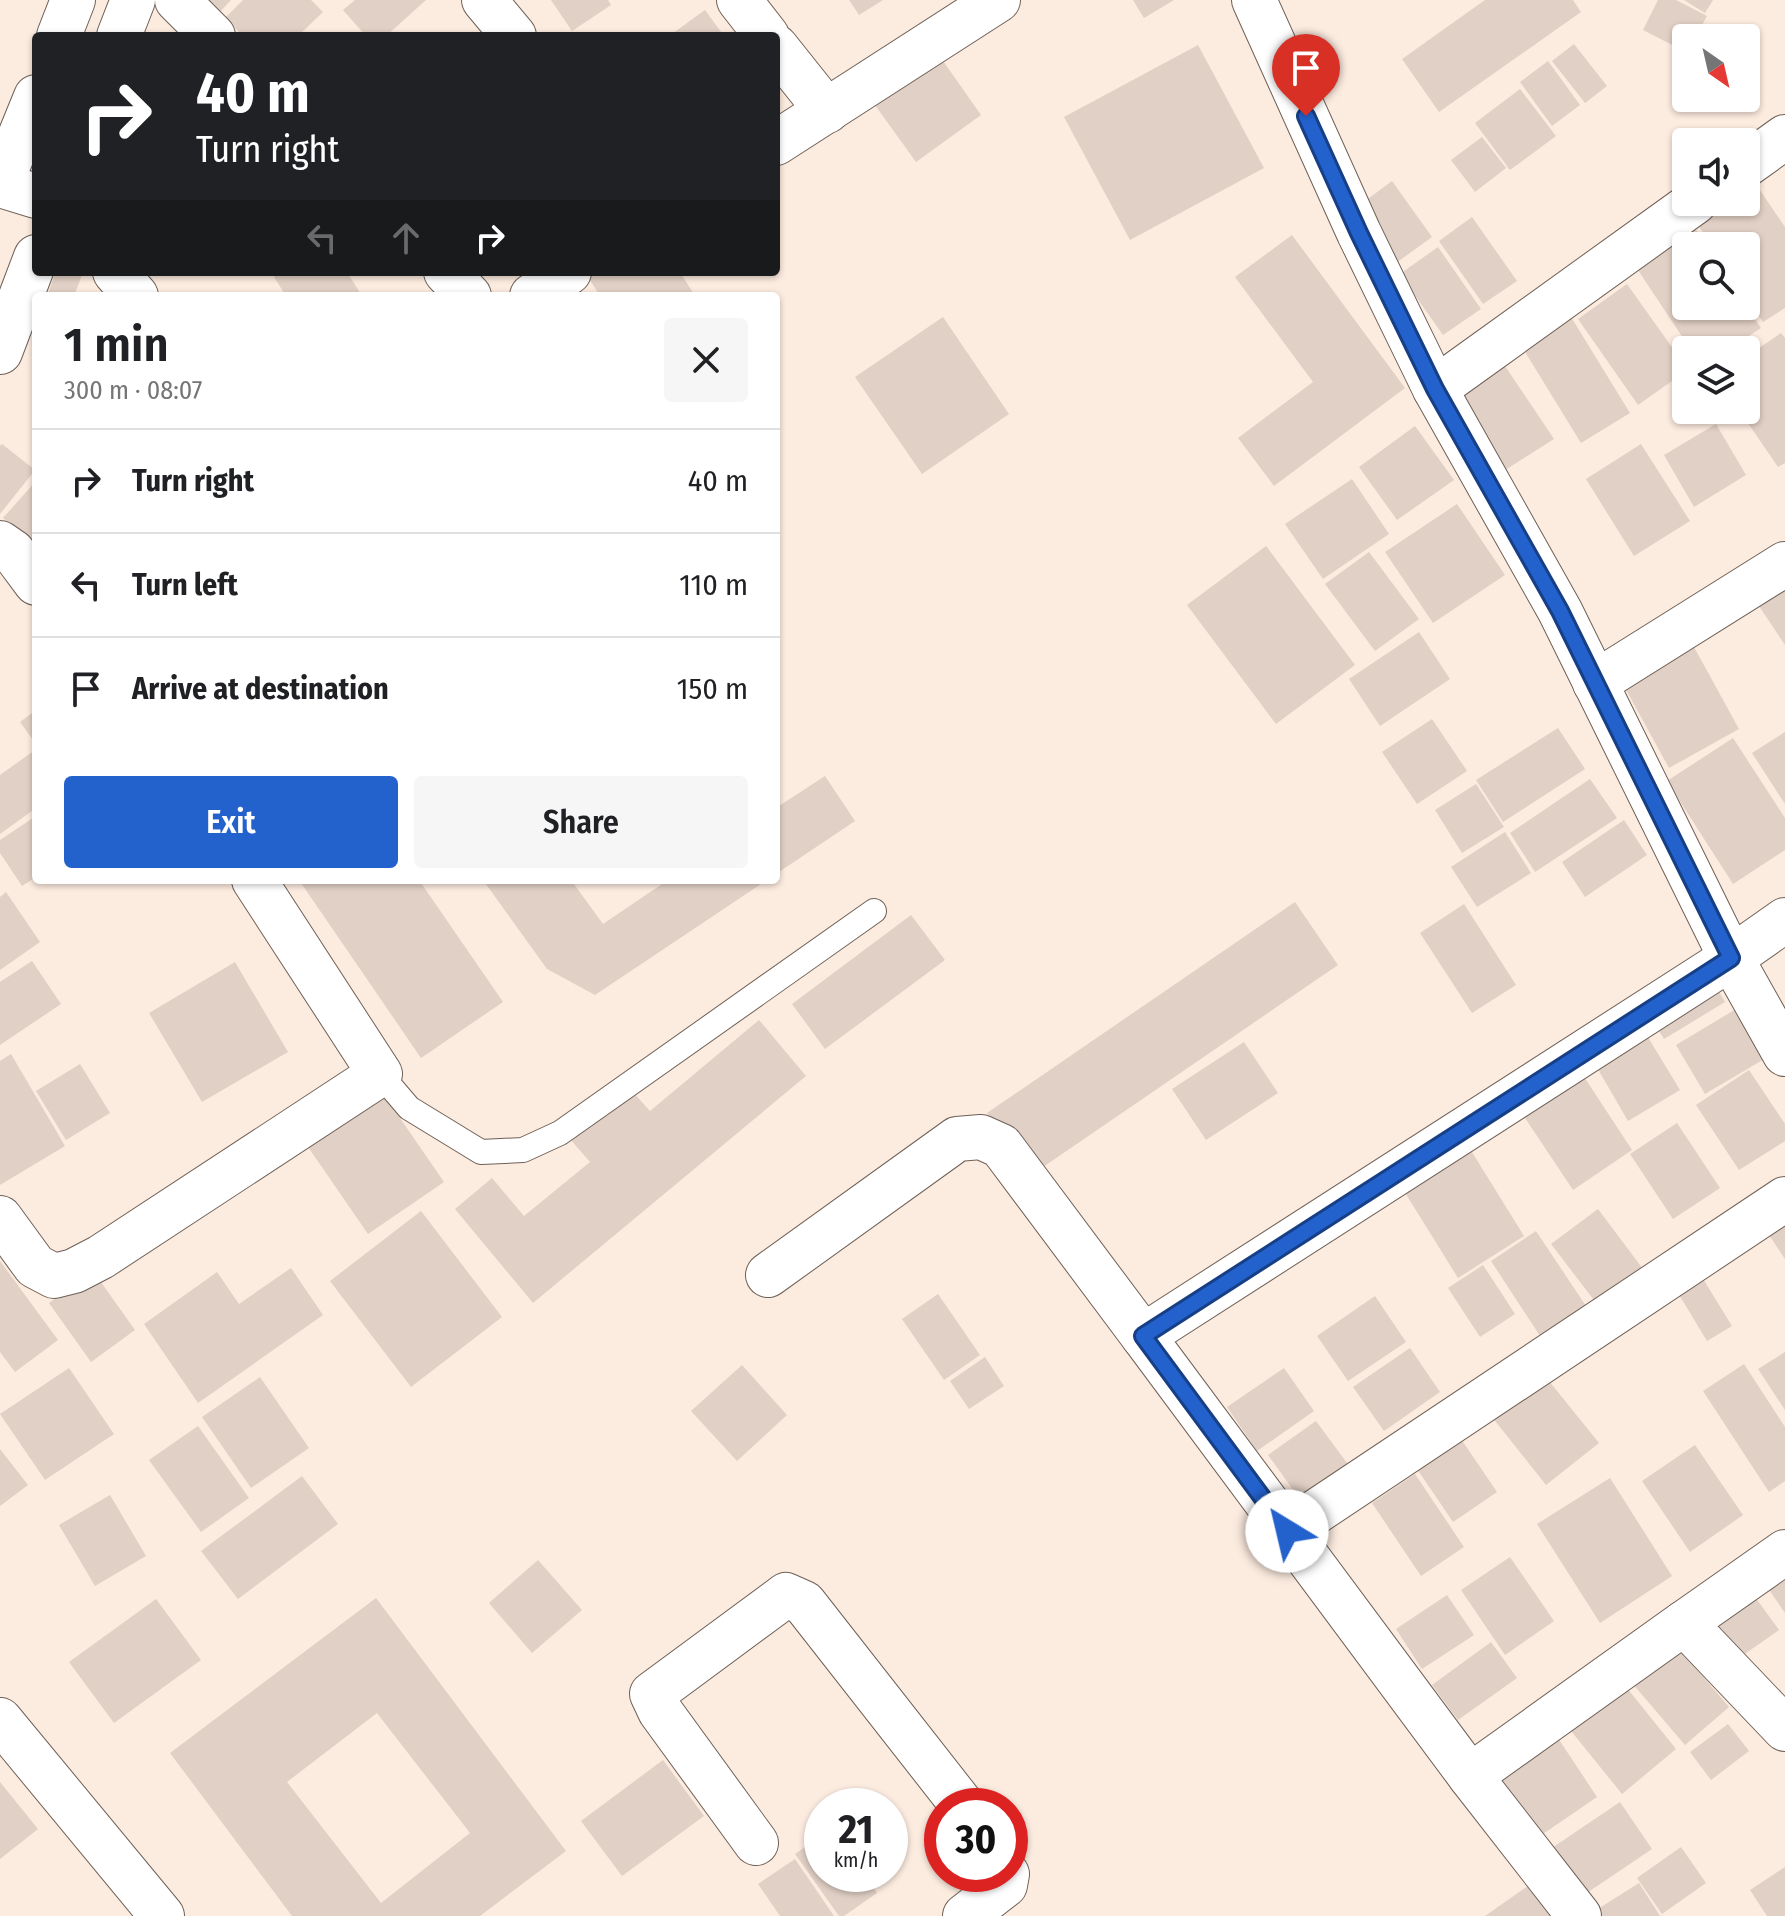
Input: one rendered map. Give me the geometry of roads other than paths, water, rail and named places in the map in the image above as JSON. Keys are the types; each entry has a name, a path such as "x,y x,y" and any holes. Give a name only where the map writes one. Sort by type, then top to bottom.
{"street":[{"path":"61,32 73,0"},
{"path":"121,32 133,0"},
{"path":"177,0 209,32"},
{"path":"484,0 511,32"},
{"path":"739,0 764,32"},
{"path":"780,140 998,0"},
{"path":"1254,0 1359,233 1435,389 1560,611 1731,958 1785,1054"},
{"path":"780,52 827,111"},
{"path":"32,107 0,185 32,195"},
{"path":"1760,155 1785,137"},
{"path":"1435,389 1676,216"},
{"path":"0,352 32,268"},
{"path":"118,276 132,292"},
{"path":"450,276 465,292"},
{"path":"538,292 563,276"},
{"path":"0,543 13,552 32,578"},
{"path":"1595,683 1785,564"},
{"path":"0,1218 35,1266 54,1276 74,1271 173,1211 380,1074 257,884"},
{"path":"1143,1336 1731,958 1785,920"},
{"path":"768,1275 957,1139 981,1137 1001,1146 1470,1776 1579,1916"},
{"path":"1287,1531 1785,1199"},
{"path":"1470,1776 1785,1552"},
{"path":"756,1843 660,1711 652,1694 786,1595 804,1603 949,1788"},
{"path":"1684,1623 1785,1729"},
{"path":"0,1720 162,1916"},
{"path":"965,1916 996,1892"}],"lane":[{"path":"380,1074 409,1108 467,1145 481,1152 523,1150 560,1133 874,911"}]}
